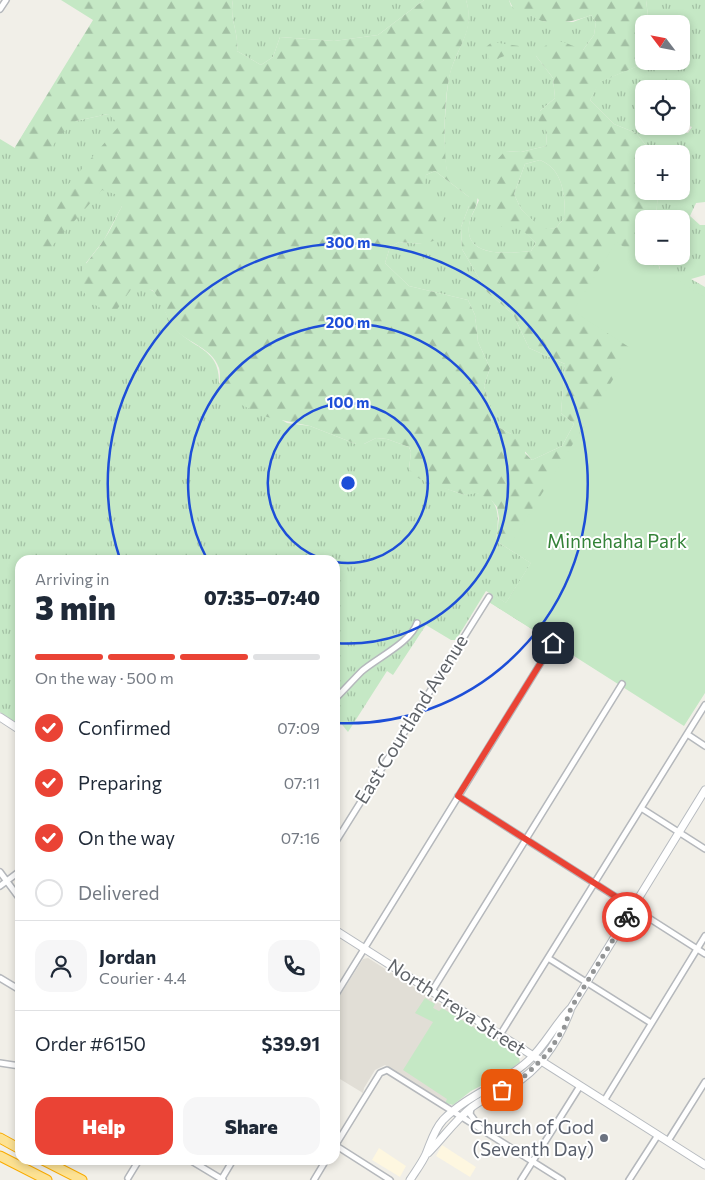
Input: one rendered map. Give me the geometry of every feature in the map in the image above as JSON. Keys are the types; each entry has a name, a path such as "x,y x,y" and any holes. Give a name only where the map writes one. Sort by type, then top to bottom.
{"highway":[{"path":"0,1138 15,1146"},
{"path":"0,1156 15,1164"},
{"path":"18,1165 47,1180"},
{"path":"53,1165 82,1180"}],"main road":[{"path":"1,719 15,727"},
{"path":"426,1155 434,1133 452,1112 474,1094 517,1070 533,1056 556,1024 571,1008 705,790"},
{"name":"North Freya Street","path":"340,933 705,1165"},
{"path":"410,1180 426,1155 460,1117 472,1107 514,1084 541,1061 564,1028 571,1008"}],"street":[{"path":"0,9 6,0"},
{"name":"East Courtland Avenue","path":"340,834 489,597"},
{"path":"340,694 364,670 410,633 417,623"},
{"path":"340,988 553,643"},
{"path":"432,991 622,684"},
{"path":"500,1035 705,705"},
{"path":"687,734 705,746"},
{"path":"458,796 705,954"},
{"path":"641,808 705,849"},
{"path":"0,872 15,893"},
{"path":"0,886 15,875"},
{"path":"604,1100 705,936"},
{"path":"548,958 652,1023"},
{"path":"0,978 15,987"},
{"path":"0,1064 15,1066"},
{"path":"340,1138 380,1073 384,1070 562,1180"},
{"path":"668,1141 705,1082"},
{"path":"521,1180 580,1086"},
{"path":"472,1107 470,1114 482,1131"},
{"path":"629,1180 658,1135"},
{"path":"340,1149 390,1180"},
{"path":"128,1178 136,1165"},
{"path":"198,1165 222,1180 230,1165"},
{"path":"314,1180 323,1165"}],"shaded area":[{"path":"368,958 489,1035 445,1103 385,1065 375,1070 363,1093 340,1079 340,995 363,959"},
{"path":"442,1145 476,1167 470,1177 436,1156"},
{"path":"379,1148 406,1166 400,1177 372,1160"}],"green space":[{"path":"61,0 233,0 232,14 237,37 237,51 261,65 273,57 280,37 334,41 378,35 424,0 466,0 469,21 453,64 446,96 445,135 447,170 476,189 477,204 469,226 470,237 474,244 491,252 513,253 531,251 536,243 520,228 502,227 492,220 496,161 505,151 521,152 546,146 547,132 538,120 540,111 555,98 553,78 536,56 547,45 557,41 583,50 594,35 596,22 591,15 564,22 553,23 543,21 531,16 516,14 509,0 646,0 648,15 635,15 635,67 600,82 590,100 614,124 635,133 635,135 638,135 646,145 635,145 635,200 657,200 657,210 635,210 635,265 659,265 705,514 618,683 489,602 493,595 506,603 531,563 496,541 499,518 497,507 492,501 477,493 465,495 416,477 409,469 411,452 409,447 387,439 376,438 364,444 356,444 310,426 267,417 229,399 220,391 220,371 215,360 210,354 176,330 152,290 132,288 116,311 111,312 101,309 90,301 83,289 81,274 122,206 118,195 102,190 44,255 35,248 48,208 120,125 108,114 76,121 56,140 42,171 34,175 15,147 93,20","holes":["540,160 548,164 558,176 561,184 565,217 556,228 542,229 521,209 514,194 525,164","435,171 469,197 469,206 461,227 462,249 487,292 513,314 529,348 565,364 561,413 574,424 562,446 532,460 525,453 528,435 511,434 491,423 492,413 484,386 490,368 478,342 475,315 468,300 409,286 385,263 390,247 399,242 422,244 437,240 441,232 444,211 423,201 426,175"]},
{"path":"233,0 424,0 378,35 334,41 280,37 273,57 261,65 237,51 237,37 232,14"},
{"path":"466,0 509,0 511,6 545,22 573,22 591,15 596,22 594,35 583,50 536,56 553,78 555,98 540,111 547,132 546,146 521,152 505,151 502,227 520,227 536,243 531,251 513,253 491,252 474,244 469,236 469,225 479,200 451,176 446,165 445,124 447,93 453,63 467,29 468,11"},
{"path":"646,0 705,0 705,202 696,203 690,216 690,210 657,210 657,200 690,200 690,145 646,145 638,135 690,135 692,127 690,126 690,80 635,80 635,133 614,124 590,100 599,82 635,67 635,70 690,70 690,15 648,15"},
{"path":"492,42 519,46 518,51 499,58 494,68 490,67 486,47"},
{"path":"108,114 137,122 122,206 104,240 86,263 124,298 132,287 152,290 158,296 173,326 180,334 210,355 218,371 219,383 287,423 310,426 356,444 364,444 376,438 387,439 409,447 411,452 409,469 455,492 464,494 475,493 491,500 495,505 498,519 496,541 531,563 506,603 486,591 456,640 451,640 426,625 393,675 387,671 348,732 340,722 340,555 15,555 15,722 0,712 0,139 15,148 30,123 76,121"},
{"path":"540,160 548,164 558,176 563,192 565,209 565,217 556,228 542,230 521,209 514,194 525,164"},
{"path":"435,171 469,197 469,206 461,227 462,249 487,292 513,314 529,348 565,364 561,413 574,424 562,446 532,460 511,434 491,423 492,413 484,386 490,368 478,342 475,315 468,300 409,286 385,263 390,247 399,242 422,244 423,185 426,175"},
{"path":"690,216 700,225 705,225 705,275 691,279 705,287 705,318 661,274 659,265 690,265"},
{"name":"Minnehaha Park","path":"616,242 635,254 635,265 653,265 705,297 705,693 684,726 489,602 493,595 506,603 531,563 508,548 632,349 573,311"},
{"path":"425,998 435,1004 433,1008 439,1011 442,1008 518,1054 520,1062 504,1074 471,1091 453,1105 445,1103 447,1099 403,1070 433,1022 415,1013"}],"way so far":[{"path":"502,1090 526,1075 548,1053 564,1028 571,1008 627,917"}],"place":[{"name":"Church of God (Seventh Day)","path":"604,1138"}],"route":[{"path":"553,643 458,796 632,907 627,917"}]}
